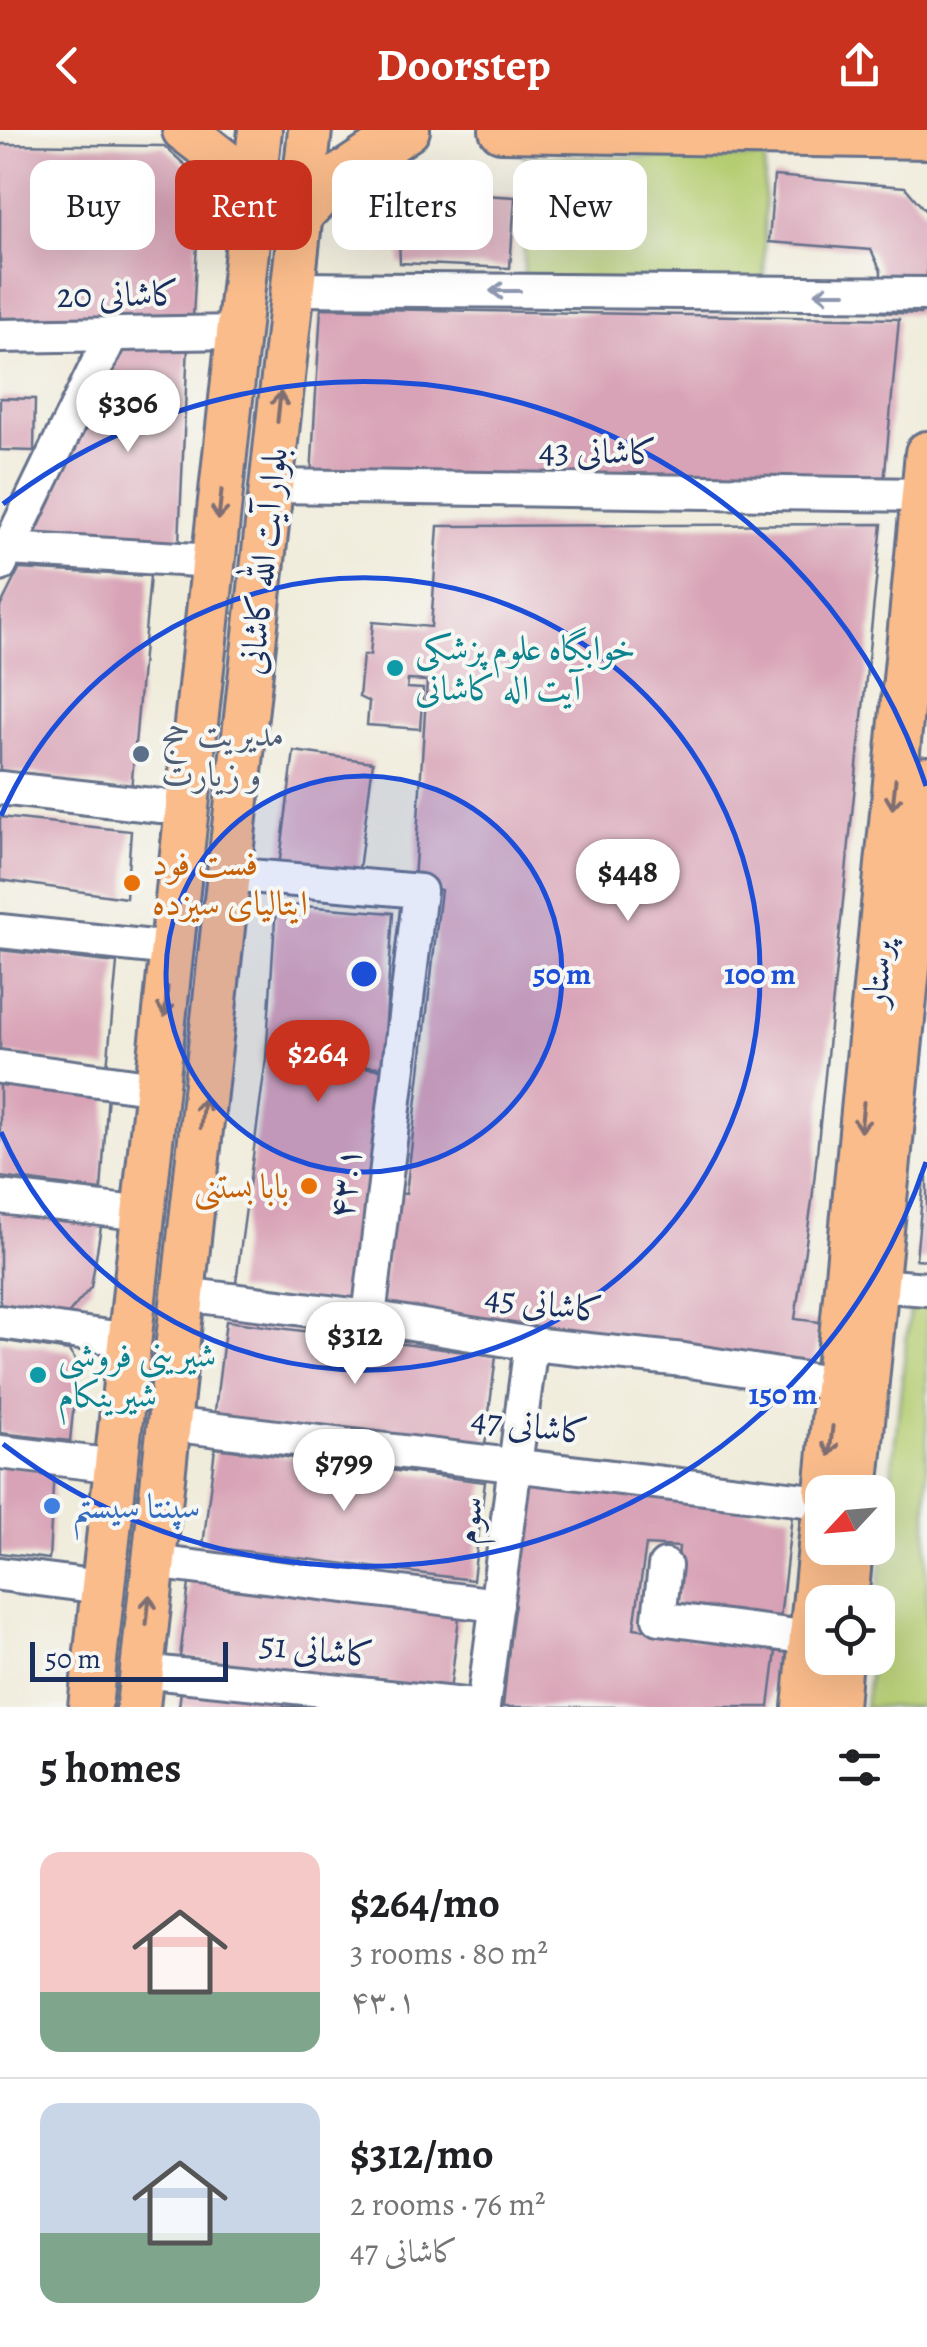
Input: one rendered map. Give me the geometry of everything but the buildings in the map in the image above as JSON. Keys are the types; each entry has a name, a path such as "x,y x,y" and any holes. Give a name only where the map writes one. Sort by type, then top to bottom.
{"main road":[{"path":"184,130 223,160"},
{"name":"بلوار آیت الله کاشانی","path":"257,160 260,130"},
{"name":"بلوار آیت الله کاشانی","path":"307,160 310,130"},
{"path":"312,203 338,176 408,130"},
{"path":"501,130 927,138"},
{"name":"بلوار آیت الله کاشانی","path":"90,1707 247,250"},
{"name":"بلوار آیت الله کاشانی","path":"140,1689 296,250"},
{"name":"پرستار","path":"828,1475 927,453"},
{"name":"پرستار","path":"858,1475 927,778"},
{"path":"174,930 223,918"},
{"path":"804,1707 816,1675"},
{"path":"831,1675 836,1707"}],"street":[{"path":"292,289 927,294"},
{"name":"کاشانی 20","path":"0,336 238,332"},
{"path":"112,336 4,557 214,561"},
{"name":"کاشانی 43","path":"271,486 923,495"},
{"path":"0,788 188,809"},
{"name":"۴۳.۱","path":"228,874 420,891 368,1318"},
{"path":"0,931 174,930"},
{"path":"0,1067 157,1088"},
{"path":"0,1197 144,1214"},
{"path":"876,1284 927,1289"},
{"name":"کاشانی 45","path":"182,1294 531,1344 684,1360 836,1384"},
{"path":"0,1322 130,1340"},
{"name":"سوم","path":"483,1707 531,1344"},
{"name":"کاشانی 47","path":"168,1424 805,1500"},
{"path":"0,1452 116,1466"},
{"path":"153,1562 497,1605"},
{"path":"666,1566 659,1618 805,1644"},
{"path":"0,1574 102,1587"},
{"name":"کاشانی 51","path":"140,1689 483,1707"}],"green space":[{"path":"524,156 765,158 764,286 524,283 524,250 647,250 647,160 524,160"},
{"path":"910,1307 927,1308 927,1707 865,1707 869,1675 895,1675 895,1585 879,1585 881,1565 895,1565 895,1475 891,1475"}],"place":[{"name":"خوابگاه علوم پزشکی آیت اله کاشانی","path":"395,668"},
{"name":"مدیریت حج و زیارت","path":"141,754"},
{"name":"فست فود ایتالیای سیزده","path":"132,883"},
{"name":"بابا بستنی","path":"309,1186"},
{"name":"شیرینی فروشی شیرینکام","path":"38,1375"},
{"name":"سپنتا سیستم","path":"52,1506"}]}
